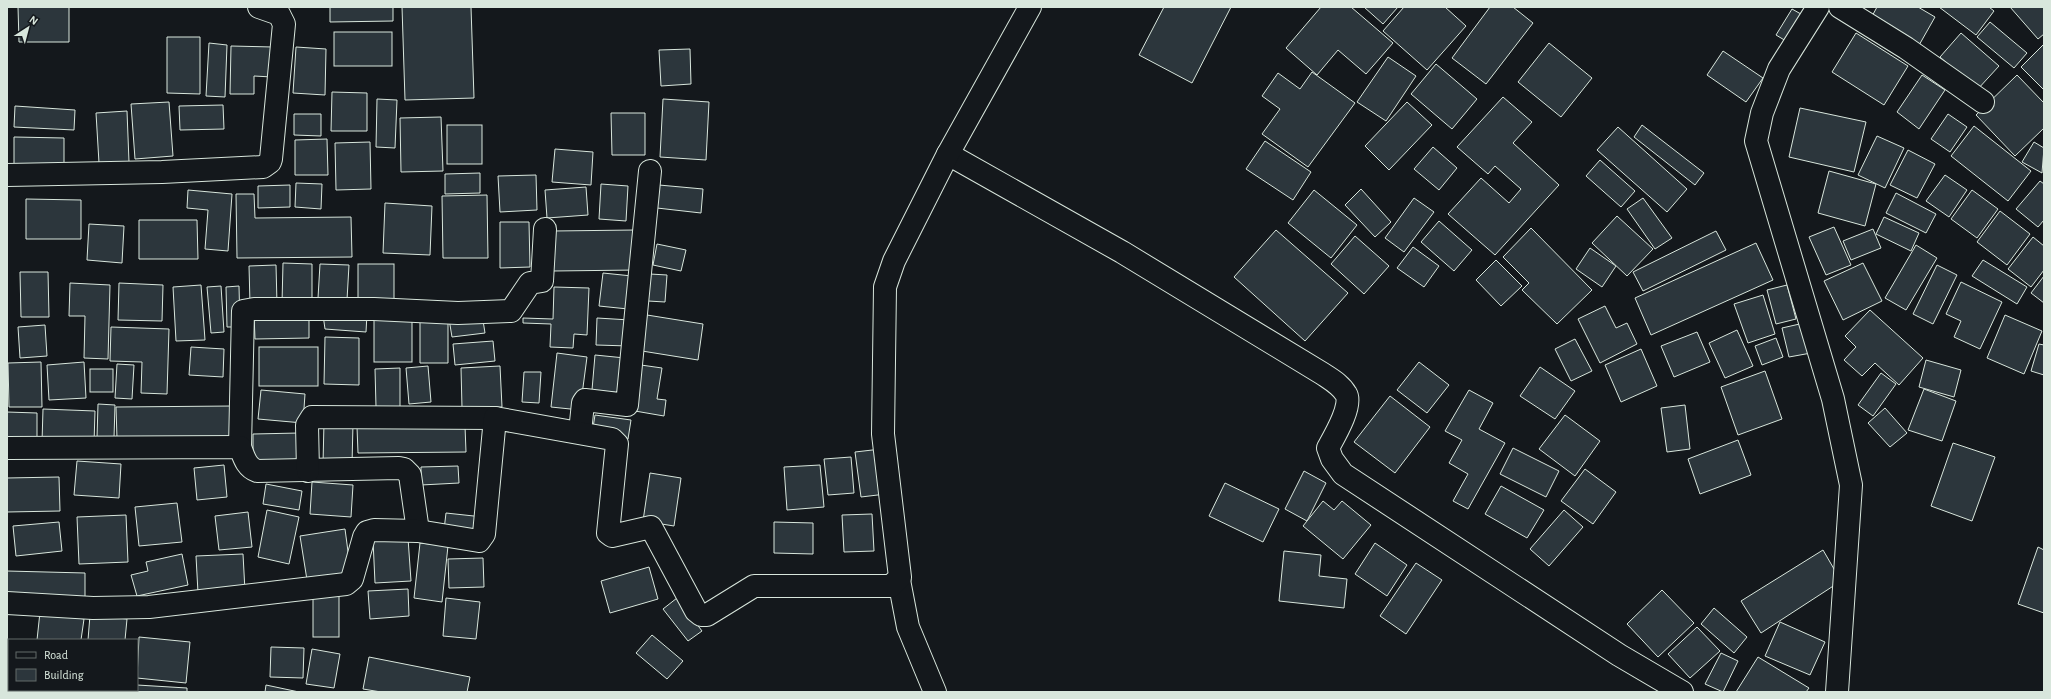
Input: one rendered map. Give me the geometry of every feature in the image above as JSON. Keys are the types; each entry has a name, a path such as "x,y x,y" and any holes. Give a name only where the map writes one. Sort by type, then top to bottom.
{"street":[{"path":"7,175 162,172 263,167 267,165 271,159 284,24 279,14 259,7"},
{"path":"935,692 908,628 899,580 900,577 883,434 885,287 894,261 948,154 1030,7"},
{"path":"1818,7 1779,69 1762,113 1756,141 1834,399 1851,485 1837,692"},
{"path":"1840,7 1906,48 1983,102"},
{"path":"948,154 1122,252 1341,386 1348,396 1347,408 1328,448 1332,458 1343,474 1619,655 1682,692"},
{"path":"580,432 583,403 586,400 627,406 650,171"},
{"path":"418,531 410,475 404,470 394,468 308,471 254,470 246,463 240,447 243,311 254,309 374,309 458,314 511,311 530,283 542,281 545,229"},
{"path":"308,471 307,425 312,417 495,418 580,432 612,439 617,444 608,533 612,536 651,527 696,611 701,615 707,615 754,586 891,586 899,580"},
{"path":"7,603 93,608 149,607 346,584 352,579 364,537 367,532 374,530 418,531 478,541 484,536 495,418"},
{"path":"7,448 240,447"}],"building":[{"path":"18,7 69,7 69,42 19,42"},
{"path":"330,7 393,7 393,21 330,22"},
{"path":"402,7 471,7 474,98 405,100"},
{"path":"1164,7 1231,7 1192,83 1139,55"},
{"path":"1321,7 1351,7 1393,43 1366,74 1338,50 1317,75 1286,48"},
{"path":"1364,7 1398,7 1383,24"},
{"path":"1404,7 1445,7 1466,26 1427,70 1383,31"},
{"path":"1490,7 1513,7 1533,23 1486,84 1452,58"},
{"path":"1877,7 1918,7 1935,17 1918,47 1870,20"},
{"path":"1939,7 1989,7 1994,11 1976,35"},
{"path":"2010,7 2044,7 2044,34 2038,39"},
{"path":"1792,9 1808,18 1791,44 1776,35"},
{"path":"1990,22 2027,53 2014,68 1977,37"},
{"path":"334,32 392,32 392,66 334,66"},
{"path":"1856,33 1908,66 1884,105 1832,72"},
{"path":"1961,33 1999,66 1977,90 1940,57"},
{"path":"167,37 200,37 200,94 167,93"},
{"path":"209,43 227,45 225,97 206,96"},
{"path":"1549,43 1592,78 1561,117 1518,82"},
{"path":"2044,44 2044,90 2021,67"},
{"path":"231,46 273,47 272,77 254,76 254,94 230,94"},
{"path":"296,47 326,49 325,95 293,93"},
{"path":"690,49 691,84 661,86 659,50"},
{"path":"1723,51 1763,78 1746,102 1707,75"},
{"path":"1388,57 1416,76 1386,121 1357,102"},
{"path":"1436,64 1477,99 1452,129 1411,94"},
{"path":"1312,72 1355,103 1308,167 1262,134 1280,109 1262,96 1278,73 1300,89"},
{"path":"1922,75 1945,90 1919,129 1897,112"},
{"path":"2017,75 2044,103 2044,128 2015,156 1976,115"},
{"path":"332,92 367,93 367,131 331,131"},
{"path":"1503,97 1532,122 1513,143 1559,185 1495,255 1448,214 1481,178 1509,203 1521,189 1495,166 1488,174 1457,147"},
{"path":"377,99 397,100 395,148 376,147"},
{"path":"663,99 709,102 706,160 660,157"},
{"path":"169,102 173,156 135,159 131,104"},
{"path":"1407,102 1432,125 1389,170 1365,146"},
{"path":"223,105 224,129 180,130 179,106"},
{"path":"15,106 75,110 74,130 14,127"},
{"path":"1800,108 1866,122 1854,172 1789,157"},
{"path":"127,111 129,162 99,163 96,113"},
{"path":"611,113 645,113 645,155 612,155"},
{"path":"294,114 321,114 321,136 294,135"},
{"path":"1948,114 1967,127 1950,152 1931,139"},
{"path":"441,117 443,171 401,172 400,118"},
{"path":"447,125 482,125 482,164 447,164"},
{"path":"1642,125 1704,173 1695,185 1634,137"},
{"path":"1974,126 2031,171 2008,201 1951,156"},
{"path":"1618,127 1687,189 1667,212 1597,150"},
{"path":"1877,136 1904,148 1885,188 1858,175"},
{"path":"14,137 64,138 64,167 14,166"},
{"path":"327,139 328,175 295,175 295,140"},
{"path":"1265,141 1311,172 1293,200 1246,169"},
{"path":"370,142 371,189 336,190 335,143"},
{"path":"2034,142 2044,148 2042,173 2022,162"},
{"path":"1433,147 1457,168 1439,190 1414,169"},
{"path":"555,149 593,152 591,185 552,182"},
{"path":"1908,150 1935,164 1917,198 1890,185"},
{"path":"1600,160 1635,191 1621,207 1586,176"},
{"path":"1829,171 1876,184 1865,226 1818,213"},
{"path":"480,173 480,193 445,194 445,174"},
{"path":"536,175 537,210 500,212 498,176"},
{"path":"1945,175 1967,190 1949,217 1926,201"},
{"path":"2040,181 2044,184 2044,220 2038,227 2016,209"},
{"path":"296,183 322,184 321,209 295,207"},
{"path":"601,184 628,186 626,221 599,219"},
{"path":"290,185 290,207 258,208 258,186"},
{"path":"659,185 703,189 701,213 657,208"},
{"path":"586,187 588,215 547,218 545,190"},
{"path":"1361,189 1391,222 1375,237 1345,205"},
{"path":"188,190 232,194 228,251 205,249 208,210 187,208"},
{"path":"1314,190 1357,225 1331,258 1288,223"},
{"path":"1972,190 1998,209 1977,238 1951,219"},
{"path":"1896,193 1936,214 1926,233 1886,213"},
{"path":"236,194 254,194 255,218 351,217 352,257 237,258"},
{"path":"487,195 488,258 443,258 442,196"},
{"path":"1414,198 1434,212 1404,252 1385,238"},
{"path":"1643,198 1672,238 1655,249 1627,209"},
{"path":"26,199 81,200 81,239 26,239"},
{"path":"385,203 432,206 430,255 383,253"},
{"path":"2000,211 2030,234 2007,265 1977,242"},
{"path":"1617,216 1653,249 1627,276 1592,243"},
{"path":"1884,217 1919,233 1911,251 1876,234"},
{"path":"139,220 197,220 198,259 139,259"},
{"path":"1439,221 1472,250 1454,271 1421,242"},
{"path":"500,222 529,222 530,267 500,268"},
{"path":"89,224 124,226 122,263 87,260"},
{"path":"1834,227 1851,265 1826,275 1809,237"},
{"path":"1531,228 1592,290 1557,324 1522,290 1529,283 1503,257"},
{"path":"1873,229 1881,248 1851,260 1843,241"},
{"path":"635,230 637,270 553,271 553,231"},
{"path":"1276,230 1348,293 1305,341 1234,277"},
{"path":"1716,231 1726,250 1643,291 1633,272"},
{"path":"1355,236 1389,266 1364,294 1331,264"},
{"path":"2033,237 2044,246 2044,270 2031,287 2008,269"},
{"path":"1756,243 1773,280 1651,335 1635,298"},
{"path":"657,244 686,250 681,271 653,265"},
{"path":"1916,245 1937,258 1906,310 1885,298"},
{"path":"1413,247 1439,266 1424,287 1397,268"},
{"path":"1590,248 1616,266 1602,287 1576,269"},
{"path":"1496,260 1522,286 1501,306 1476,280"},
{"path":"1983,260 2027,287 2017,304 1972,276"},
{"path":"283,263 312,264 312,304 282,303"},
{"path":"1863,263 1882,301 1843,320 1824,281"},
{"path":"320,264 349,265 347,300 318,298"},
{"path":"358,264 394,264 394,300 358,300"},
{"path":"276,265 277,304 250,304 249,266"},
{"path":"1937,265 1957,275 1933,324 1913,314"},
{"path":"20,272 48,272 49,317 21,317"},
{"path":"603,273 632,276 628,309 599,306"},
{"path":"650,274 667,275 665,302 648,301"},
{"path":"2044,276 2044,303 2031,293"},
{"path":"1961,282 2002,302 1980,349 1954,337 1961,321 1946,314"},
{"path":"70,283 110,285 108,359 84,358 85,316 69,316"},
{"path":"119,283 163,285 162,321 118,320"},
{"path":"201,285 205,340 176,341 173,287"},
{"path":"1787,285 1796,319 1776,324 1767,290"},
{"path":"221,286 224,332 211,333 207,287"},
{"path":"239,286 240,327 227,327 226,287"},
{"path":"554,287 589,288 587,335 574,334 573,348 550,347 551,324 523,323 523,318 553,319"},
{"path":"1763,295 1775,334 1748,343 1734,304"},
{"path":"1605,306 1616,328 1627,323 1637,344 1600,363 1578,319"},
{"path":"1870,310 1923,358 1899,385 1875,363 1862,376 1844,360 1856,347 1845,336"},
{"path":"254,314 309,314 309,338 255,339"},
{"path":"367,314 366,332 325,329 323,315"},
{"path":"482,314 485,333 452,337 449,319"},
{"path":"647,315 703,324 698,360 642,351"},
{"path":"2005,315 2042,331 2024,374 1987,358"},
{"path":"420,316 448,317 448,363 420,363"},
{"path":"597,318 630,320 629,346 596,345"},
{"path":"374,320 412,320 412,362 374,362"},
{"path":"1804,323 1811,353 1789,357 1782,328"},
{"path":"45,325 47,356 20,358 18,327"},
{"path":"111,327 169,329 167,394 141,393 142,362 110,361"},
{"path":"1737,330 1753,366 1725,378 1709,343"},
{"path":"1697,332 1710,362 1674,377 1661,346"},
{"path":"325,337 359,338 359,385 324,384"},
{"path":"1776,338 1783,357 1762,365 1755,346"},
{"path":"1575,339 1592,371 1571,381 1555,349"},
{"path":"493,341 495,361 455,365 453,344"},
{"path":"2039,344 2044,345 2044,375 2031,371"},
{"path":"191,347 224,349 223,377 189,375"},
{"path":"259,347 318,347 318,386 259,386"},
{"path":"1641,349 1657,386 1621,402 1605,365"},
{"path":"557,353 587,357 580,410 551,407"},
{"path":"595,355 625,358 622,393 592,390"},
{"path":"1926,360 1961,370 1954,397 1919,387"},
{"path":"41,362 42,407 9,407 8,363"},
{"path":"84,362 86,398 49,400 47,365"},
{"path":"1419,362 1449,385 1427,413 1397,390"},
{"path":"117,364 134,365 132,399 115,398"},
{"path":"641,365 662,368 657,399 666,400 664,416 635,411"},
{"path":"428,366 431,402 409,404 406,368"},
{"path":"500,366 502,407 462,408 461,368"},
{"path":"1540,367 1575,391 1555,419 1520,396"},
{"path":"400,368 400,407 376,407 375,369"},
{"path":"90,369 113,369 113,392 90,392"},
{"path":"1765,371 1782,419 1738,435 1721,387"},
{"path":"524,372 541,372 539,403 522,402"},
{"path":"1881,373 1896,384 1873,416 1858,405"},
{"path":"1924,389 1956,401 1942,441 1908,430"},
{"path":"261,390 305,394 303,423 258,419"},
{"path":"1469,390 1493,403 1479,429 1505,443 1468,509 1453,501 1468,474 1449,463 1462,440 1445,431"},
{"path":"1390,396 1430,427 1395,473 1354,442"},
{"path":"98,404 115,405 114,438 97,438"},
{"path":"1685,405 1690,449 1667,452 1661,408"},
{"path":"232,406 232,438 117,439 116,407"},
{"path":"1885,408 1907,433 1890,447 1868,423"},
{"path":"43,409 95,411 94,444 42,442"},
{"path":"7,412 37,413 37,443 7,442"},
{"path":"595,415 631,420 628,439 592,434"},
{"path":"1565,415 1600,441 1575,476 1539,449"},
{"path":"324,422 353,423 352,465 323,464"},
{"path":"465,426 466,452 358,453 357,427"},
{"path":"299,433 299,460 253,460 253,434"},
{"path":"1738,440 1751,475 1700,494 1688,459"},
{"path":"1953,443 1995,457 1972,521 1931,506"},
{"path":"1513,448 1559,471 1546,497 1500,474"},
{"path":"881,449 886,494 861,497 855,452"},
{"path":"851,457 854,493 828,495 824,459"},
{"path":"77,461 121,464 119,498 74,495"},
{"path":"224,465 227,497 197,500 194,468"},
{"path":"820,465 824,507 787,510 784,467"},
{"path":"458,466 459,483 421,485 421,467"},
{"path":"1585,469 1616,492 1593,524 1561,501"},
{"path":"1304,471 1326,483 1307,521 1285,509"},
{"path":"650,473 681,478 674,526 643,521"},
{"path":"59,477 60,511 7,512 7,478"},
{"path":"312,482 353,485 351,517 310,514"},
{"path":"1225,483 1279,509 1263,542 1209,516"},
{"path":"266,484 302,491 299,510 263,504"},
{"path":"1501,486 1544,510 1527,538 1485,514"},
{"path":"1323,501 1334,510 1342,501 1371,525 1343,559 1303,526"},
{"path":"177,503 182,542 139,546 135,507"},
{"path":"267,510 299,517 289,564 258,557"},
{"path":"1564,510 1583,527 1549,566 1530,549"},
{"path":"248,512 252,547 219,550 215,516"},
{"path":"446,513 483,517 481,534 444,530"},
{"path":"872,514 874,551 844,552 842,515"},
{"path":"126,515 128,562 79,564 77,517"},
{"path":"59,522 62,551 16,556 13,526"},
{"path":"774,522 813,523 813,554 774,553"},
{"path":"345,529 351,574 307,580 300,536"},
{"path":"408,538 411,581 375,583 373,540"},
{"path":"420,543 448,546 442,602 414,598"},
{"path":"1375,543 1407,565 1387,596 1355,574"},
{"path":"2038,547 2044,550 2044,613 2018,604"},
{"path":"1823,550 1841,581 1761,633 1741,601"},
{"path":"1284,551 1321,555 1319,576 1347,579 1344,608 1279,601"},
{"path":"182,554 188,585 137,596 131,575 148,571 146,562"},
{"path":"243,554 245,591 198,593 196,556"},
{"path":"483,558 484,587 449,588 448,559"},
{"path":"1416,563 1442,580 1406,634 1380,616"},
{"path":"649,567 658,599 610,613 601,581"},
{"path":"7,571 85,573 85,600 7,598"},
{"path":"408,589 409,616 370,619 368,591"},
{"path":"1662,590 1694,623 1658,657 1627,624"},
{"path":"313,595 339,595 339,637 313,637"},
{"path":"446,598 480,602 476,639 443,636"},
{"path":"677,598 702,631 688,641 663,609"},
{"path":"1714,608 1747,637 1734,653 1701,624"},
{"path":"40,612 84,619 81,639 37,639"},
{"path":"90,615 127,619 125,639 88,639"},
{"path":"1780,622 1825,642 1810,675 1765,656"},
{"path":"1697,627 1720,651 1690,678 1668,654"},
{"path":"652,635 683,661 667,679 636,653"},
{"path":"139,637 190,642 186,683 138,678"},
{"path":"271,647 304,648 303,678 270,677"},
{"path":"312,649 340,654 334,688 306,684"},
{"path":"1721,653 1738,661 1723,692 1705,684"},
{"path":"369,657 470,677 467,692 381,692 363,689"},
{"path":"1758,657 1809,688 1806,692 1736,692"},
{"path":"138,685 187,688 187,692 127,692 138,691"},
{"path":"266,685 299,692 265,692"},
{"path":"36,691 115,691 115,692"}]}
